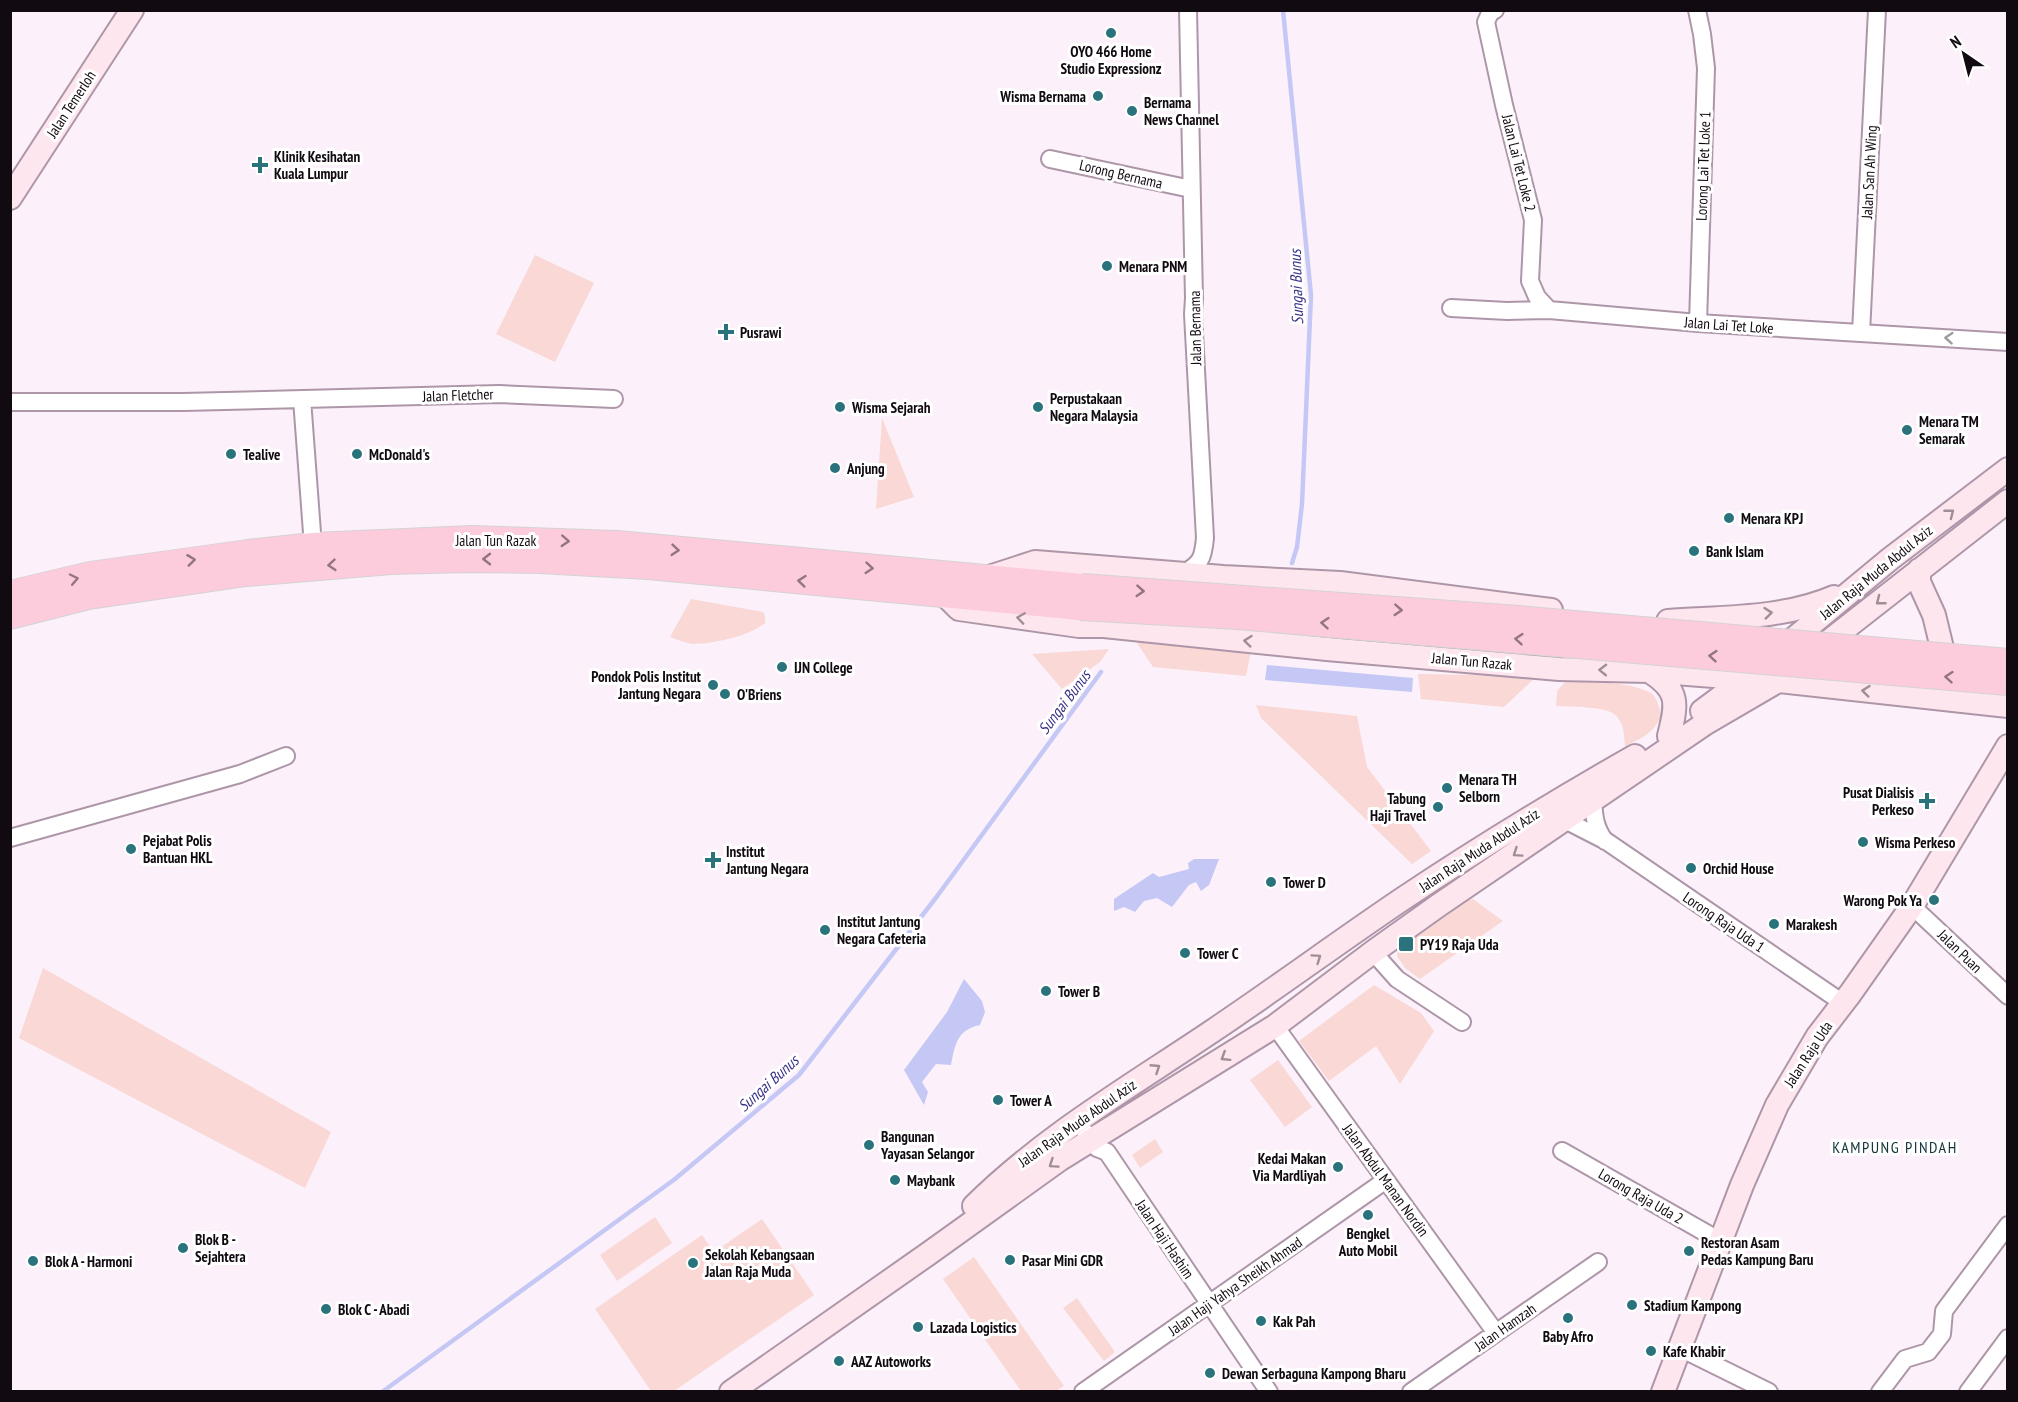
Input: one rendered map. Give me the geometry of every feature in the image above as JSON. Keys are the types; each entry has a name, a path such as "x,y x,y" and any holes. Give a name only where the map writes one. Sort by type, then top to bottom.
{"main road":[{"name":"Jalan Temerloh","path":"10,198 132,10"},
{"name":"Jalan Raja Muda Abdul Aziz","path":"741,1390 1016,1189 1100,1141 1275,1026 1559,811 1669,736 1745,679 1854,588 2007,469"},
{"name":"Jalan Raja Muda Abdul Aziz","path":"956,1234 963,1217 1013,1168 1084,1116 1214,1030 1404,898 1559,811 1593,800 1706,723 1778,681 2007,501"},
{"name":"Jalan Tun Razak","path":"10,594 90,575 133,568 313,546 472,539 538,540 617,544 984,578 1081,597 1237,616 2007,682"},
{"name":"Jalan Tun Razak","path":"10,616 89,596 246,573 357,563 539,560 612,563 944,594 1081,597 1519,619 2007,662"},
{"name":"Jalan Tun Razak","path":"984,578 1035,562 1223,577 1340,583 1551,610 1797,636 2007,654"},
{"path":"1919,570 1919,582 1934,615 1942,648"},
{"path":"1668,621 1810,607 1854,588"},
{"name":"Jalan Tun Razak","path":"944,594 959,609 1079,626 1104,626 1327,649 1559,669 1649,671 1778,681 2007,706"},
{"path":"1530,666 1555,660 1566,653 1572,641 1570,628 1565,620 1551,610"},
{"path":"1649,671 1669,686 1674,698 1676,707 1669,736"},
{"name":"Jalan Raja Uda","path":"1663,1392 1742,1185 1777,1105 1817,1037 1912,906 2007,746"}],"street":[{"name":"Jalan Bernama","path":"1183,574 1195,567 1202,559 1205,538 1193,326 1188,10"},
{"name":"Lorong Lai Tet Loke 1","path":"1697,10 1706,68 1698,323"},
{"name":"Jalan San Ah Wing","path":"1861,333 1877,10"},
{"name":"Jalan Lai Tet Loke 2","path":"1492,12 1486,22 1533,220 1530,281 1537,297 1549,310"},
{"name":"Lorong Bernama","path":"1050,159 1191,189"},
{"name":"Jalan Lai Tet Loke","path":"1451,308 1507,311 1549,310 1698,323 2007,342"},
{"name":"Jalan Fletcher","path":"10,402 499,394 614,399"},
{"path":"302,399 313,546"},
{"name":"Jalan Bernama","path":"1205,538 1211,557 1223,577"},
{"path":"10,838 240,774 286,756"},
{"path":"1593,800 1594,819 1600,835 1606,841"},
{"name":"Lorong Raja Uda 1","path":"1559,811 1843,1003"},
{"name":"Jalan Puan","path":"1912,906 2007,996"},
{"path":"1373,952 1397,979 1462,1022"},
{"name":"Jalan Abdul Manan Nordin","path":"1275,1026 1496,1333"},
{"name":"Jalan Haji Hashim","path":"1084,1116 1269,1392"},
{"name":"Lorong Raja Uda 2","path":"1562,1151 1720,1241"},
{"name":"Jalan Haji Yahya Sheikh Ahmad","path":"1083,1392 1386,1180"},
{"path":"1880,1392 1905,1359 1928,1352 1942,1334 1944,1311 2007,1225"},
{"name":"Jalan Hamzah","path":"1411,1392 1598,1262"},
{"path":"1968,1392 2007,1338"},
{"path":"1680,1348 1769,1392"}],"shaded area":[{"path":"535,255 594,283 555,362 496,334"},
{"path":"882,418 914,497 876,509"},
{"path":"691,599 763,612 765,623 750,632 711,643 693,644 670,637"},
{"path":"1133,637 1251,650 1246,676 1153,667"},
{"path":"1109,649 1100,662 1062,689 1032,654"},
{"path":"1418,674 1537,676 1504,707 1421,699"},
{"path":"1565,682 1632,686 1653,694 1660,713 1657,724 1648,734 1625,746 1622,724 1609,711 1556,706 1557,691"},
{"path":"1256,705 1357,716 1367,767 1431,851 1412,864 1261,718"},
{"path":"1473,899 1503,921 1420,979 1405,968 1397,956 1398,945 1459,903"},
{"path":"43,968 331,1132 305,1188 19,1038"},
{"path":"1374,985 1421,1013 1434,1031 1400,1084 1376,1046 1329,1081 1299,1041"},
{"path":"1278,1060 1312,1107 1285,1127 1250,1080"},
{"path":"1155,1139 1163,1152 1140,1168 1132,1155"},
{"path":"655,1217 672,1243 617,1281 600,1255"},
{"path":"762,1219 814,1295 674,1391 651,1391 595,1309 702,1235 714,1252"},
{"path":"974,1257 1064,1386 1056,1391 1021,1391 943,1279"},
{"path":"1077,1298 1115,1352 1104,1361 1063,1308"}],"water":[{"path":"1267,665 1413,678 1412,692 1265,680"},
{"path":"1194,859 1219,859 1209,885 1201,891 1196,882 1189,885 1172,907 1157,898 1144,901 1135,912 1124,907 1114,911 1114,899 1153,873 1159,877 1189,869 1188,863"},
{"path":"964,979 982,1001 985,1012 980,1025 972,1027 961,1035 951,1065 936,1064 922,1082 928,1092 924,1105 904,1070 947,1012"}],"waterway":[{"name":"Sungai Bunus","path":"1283,10 1311,295 1302,504 1297,547 1292,563"},
{"name":"Sungai Bunus","path":"382,1392 675,1179 799,1075 938,895 1101,672"}],"place":[{"name":"OYO 466 Home Studio Expressionz","path":"1111,33"},
{"name":"Wisma Bernama","path":"1098,96"},
{"name":"Bernama News Channel","path":"1132,111"},
{"name":"Klinik Kesihatan Kuala Lumpur","path":"260,165"},
{"name":"Menara PNM","path":"1107,266"},
{"name":"Pusrawi","path":"726,332"},
{"name":"Wisma Sejarah","path":"840,407"},
{"name":"Perpustakaan Negara Malaysia","path":"1038,407"},
{"name":"Menara TM Semarak","path":"1907,430"},
{"name":"Tealive","path":"231,454"},
{"name":"McDonald's","path":"357,454"},
{"name":"Anjung","path":"835,468"},
{"name":"Menara KPJ","path":"1729,518"},
{"name":"Bank Islam","path":"1694,551"},
{"name":"IJN College","path":"782,667"},
{"name":"Pondok Polis Institut Jantung Negara","path":"713,685"},
{"name":"O'Briens","path":"725,694"},
{"name":"Menara TH Selborn","path":"1447,788"},
{"name":"Pusat Dialisis Perkeso","path":"1927,801"},
{"name":"Tabung Haji Travel","path":"1438,807"},
{"name":"Wisma Perkeso","path":"1863,842"},
{"name":"Pejabat Polis Bantuan HKL","path":"131,849"},
{"name":"Institut Jantung Negara","path":"713,860"},
{"name":"Orchid House","path":"1691,868"},
{"name":"Tower D","path":"1271,882"},
{"name":"Warong Pok Ya","path":"1934,900"},
{"name":"Marakesh","path":"1774,924"},
{"name":"Institut Jantung Negara Cafeteria","path":"825,930"},
{"name":"PY19 Raja Uda","path":"1406,944"},
{"name":"Tower C","path":"1185,953"},
{"name":"Tower B","path":"1046,991"},
{"name":"Tower A","path":"998,1100"},
{"name":"Bangunan Yayasan Selangor","path":"869,1145"},
{"name":"Kedai Makan Via Mardliyah","path":"1338,1167"},
{"name":"Maybank","path":"895,1180"},
{"name":"Bengkel Auto Mobil","path":"1368,1215"},
{"name":"Blok B - Sejahtera","path":"183,1248"},
{"name":"Restoran Asam Pedas Kampung Baru","path":"1689,1251"},
{"name":"Pasar Mini GDR","path":"1010,1260"},
{"name":"Blok A - Harmoni","path":"33,1261"},
{"name":"Sekolah Kebangsaan Jalan Raja Muda","path":"693,1263"},
{"name":"Stadium Kampong","path":"1632,1305"},
{"name":"Blok C - Abadi","path":"326,1309"},
{"name":"Baby Afro","path":"1568,1318"},
{"name":"Kak Pah","path":"1261,1321"},
{"name":"Lazada Logistics","path":"918,1327"},
{"name":"Kafe Khabir","path":"1651,1351"},
{"name":"AAZ Autoworks","path":"839,1361"},
{"name":"Dewan Serbaguna Kampong Bharu","path":"1210,1373"}],"district":[{"name":"KAMPUNG PINDAH","path":"1895,1147"}]}
